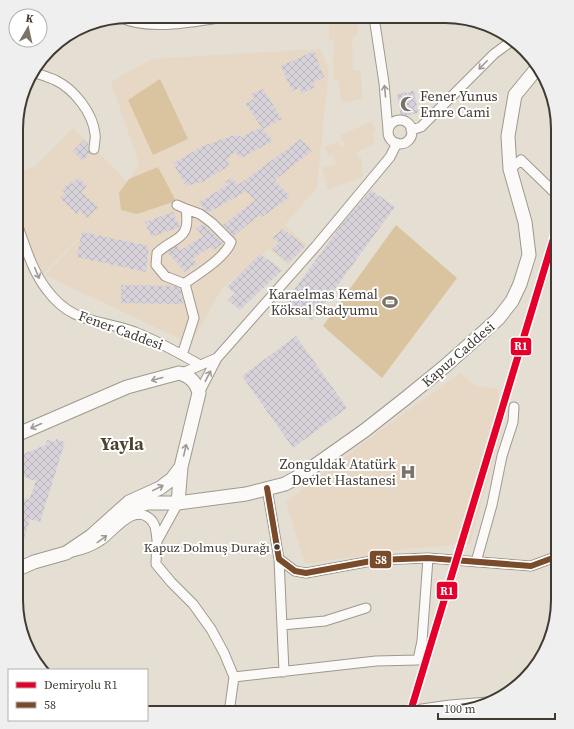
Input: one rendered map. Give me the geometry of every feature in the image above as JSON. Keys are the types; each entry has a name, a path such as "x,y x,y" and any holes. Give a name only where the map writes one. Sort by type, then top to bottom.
{"main road":[{"name":"Kapuz Caddesi","path":"113,516 134,506 149,503 178,502 246,494 285,484 303,474 364,431 444,367 498,320 512,301 520,284 529,255 525,222 510,169 508,136 515,95 534,72"},
{"path":"23,432 126,387 179,373 186,375 192,379 197,386 199,393 182,467 178,502"},
{"path":"182,467 184,480 189,491 199,499"},
{"path":"23,567 34,562 66,553 91,536 128,502 160,488 172,479 182,467"}],"street":[{"path":"142,23 173,25 186,23"},
{"path":"375,23 384,83 388,134 391,140 400,144 408,141 412,134 412,130 408,123 401,120 394,122 388,130"},
{"path":"412,130 421,127 494,54 508,44"},
{"path":"39,74 51,78 64,86 80,102 94,126 96,135 94,149"},
{"path":"199,393 217,358 316,246 390,157 397,143"},
{"path":"510,169 521,160 551,189"},
{"path":"177,205 200,214 212,223 231,242 229,247 214,262 184,284"},
{"path":"182,355 194,318 189,295 185,284 165,276 156,265 157,252 165,245 180,238 185,232 187,217 186,209"},
{"name":"Fener Caddesi","path":"23,239 38,278 51,295 69,311 84,319 134,332 164,345 200,365"},
{"path":"179,373 217,358"},
{"path":"476,562 492,505 502,456 513,422 514,407"},
{"path":"267,488 279,558 284,672"},
{"path":"157,542 178,502"},
{"path":"66,553 86,549 101,541 126,519 137,514 145,515 152,520 156,529 156,564 171,582 194,604 224,653 234,677 231,706"},
{"path":"279,558 295,571 306,573 377,560 428,558 531,566 551,559"},
{"path":"234,677 376,661 418,660 422,641 428,558"},
{"path":"282,625 325,621 366,608"},
{"path":"443,706 467,704"}],"shaded area":[{"path":"329,23 357,23 358,34 352,38 353,70 361,71 362,98 342,103 338,80 333,81 334,40 329,39"},
{"path":"320,49 329,69 317,187 285,225 307,245 288,265 269,249 221,290 191,344 45,275 114,203 42,275 23,226 23,171 35,166 73,128 128,182 139,164 111,82 152,59"},
{"path":"160,79 188,139 153,155 128,100"},
{"path":"371,122 376,130 372,132 375,144 357,152 357,158 361,157 363,177 328,189 322,168 336,164 334,156 328,155 325,147 338,142 341,147 345,144 340,135"},
{"path":"158,167 176,201 137,214 121,210 119,193 129,179"},
{"name":"Karaelmas Kemal Köksal Stadyumu","path":"396,225 457,278 382,378 323,326"},
{"name":"Zonguldak Atatürk Devlet Hastanesi","path":"460,373 476,386 498,389 502,429 470,544 405,549 305,564 286,502 366,441"}],"building":[{"path":"314,51 324,77 313,83 315,87 302,94 299,88 292,91 281,66"},
{"path":"263,89 282,119 263,129 245,104 254,99 251,94"},
{"name":"Fener Yunus Emre Cami","path":"414,91 418,113 401,117 397,94"},
{"path":"261,127 273,141 241,158 235,152 227,159 229,166 202,182 186,186 173,163 203,146 231,136 238,135 241,137"},
{"path":"301,139 312,151 275,180 290,197 262,217 259,215 234,236 223,225 255,200 246,191 208,213 199,202 228,185 225,182 232,178 238,185"},
{"path":"84,140 88,144 90,153 83,161 73,151"},
{"path":"79,178 87,186 81,192 98,207 87,218 80,211 77,214 60,198 65,193 62,190 70,182 72,184"},
{"path":"371,190 395,207 312,320 286,301 342,224"},
{"path":"173,212 180,227 151,237 145,222"},
{"path":"203,224 223,243 214,250 210,247 193,259 197,263 185,272 167,252 177,246 181,250 203,236 196,228"},
{"path":"283,229 305,246 288,263 272,249 279,243 272,238"},
{"path":"82,232 149,246 146,272 77,257"},
{"path":"260,254 282,270 240,310 228,300 235,293 227,287"},
{"path":"121,285 175,286 180,288 183,304 121,303"},
{"path":"296,336 347,408 293,448 242,376"},
{"path":"56,439 65,442 40,522 30,519 24,538 23,497 29,500 36,481 23,476 23,454 46,445 47,440 55,442"}],"rail line":[{"name":"R1","path":"412,706 551,247"}],"transit line":[{"name":"58","path":"267,488 279,559 295,571 306,573 377,560 428,558 531,566 551,559"}],"place":[{"name":"Fener Yunus Emre Cami","path":"408,104"},
{"name":"Karaelmas Kemal Köksal Stadyumu","path":"390,302"},
{"name":"Zonguldak Atatürk Devlet Hastanesi","path":"408,472"},
{"name":"Kapuz Dolmuş Durağı","path":"277,547"}],"district":[{"name":"Yayla","path":"122,443"}]}
